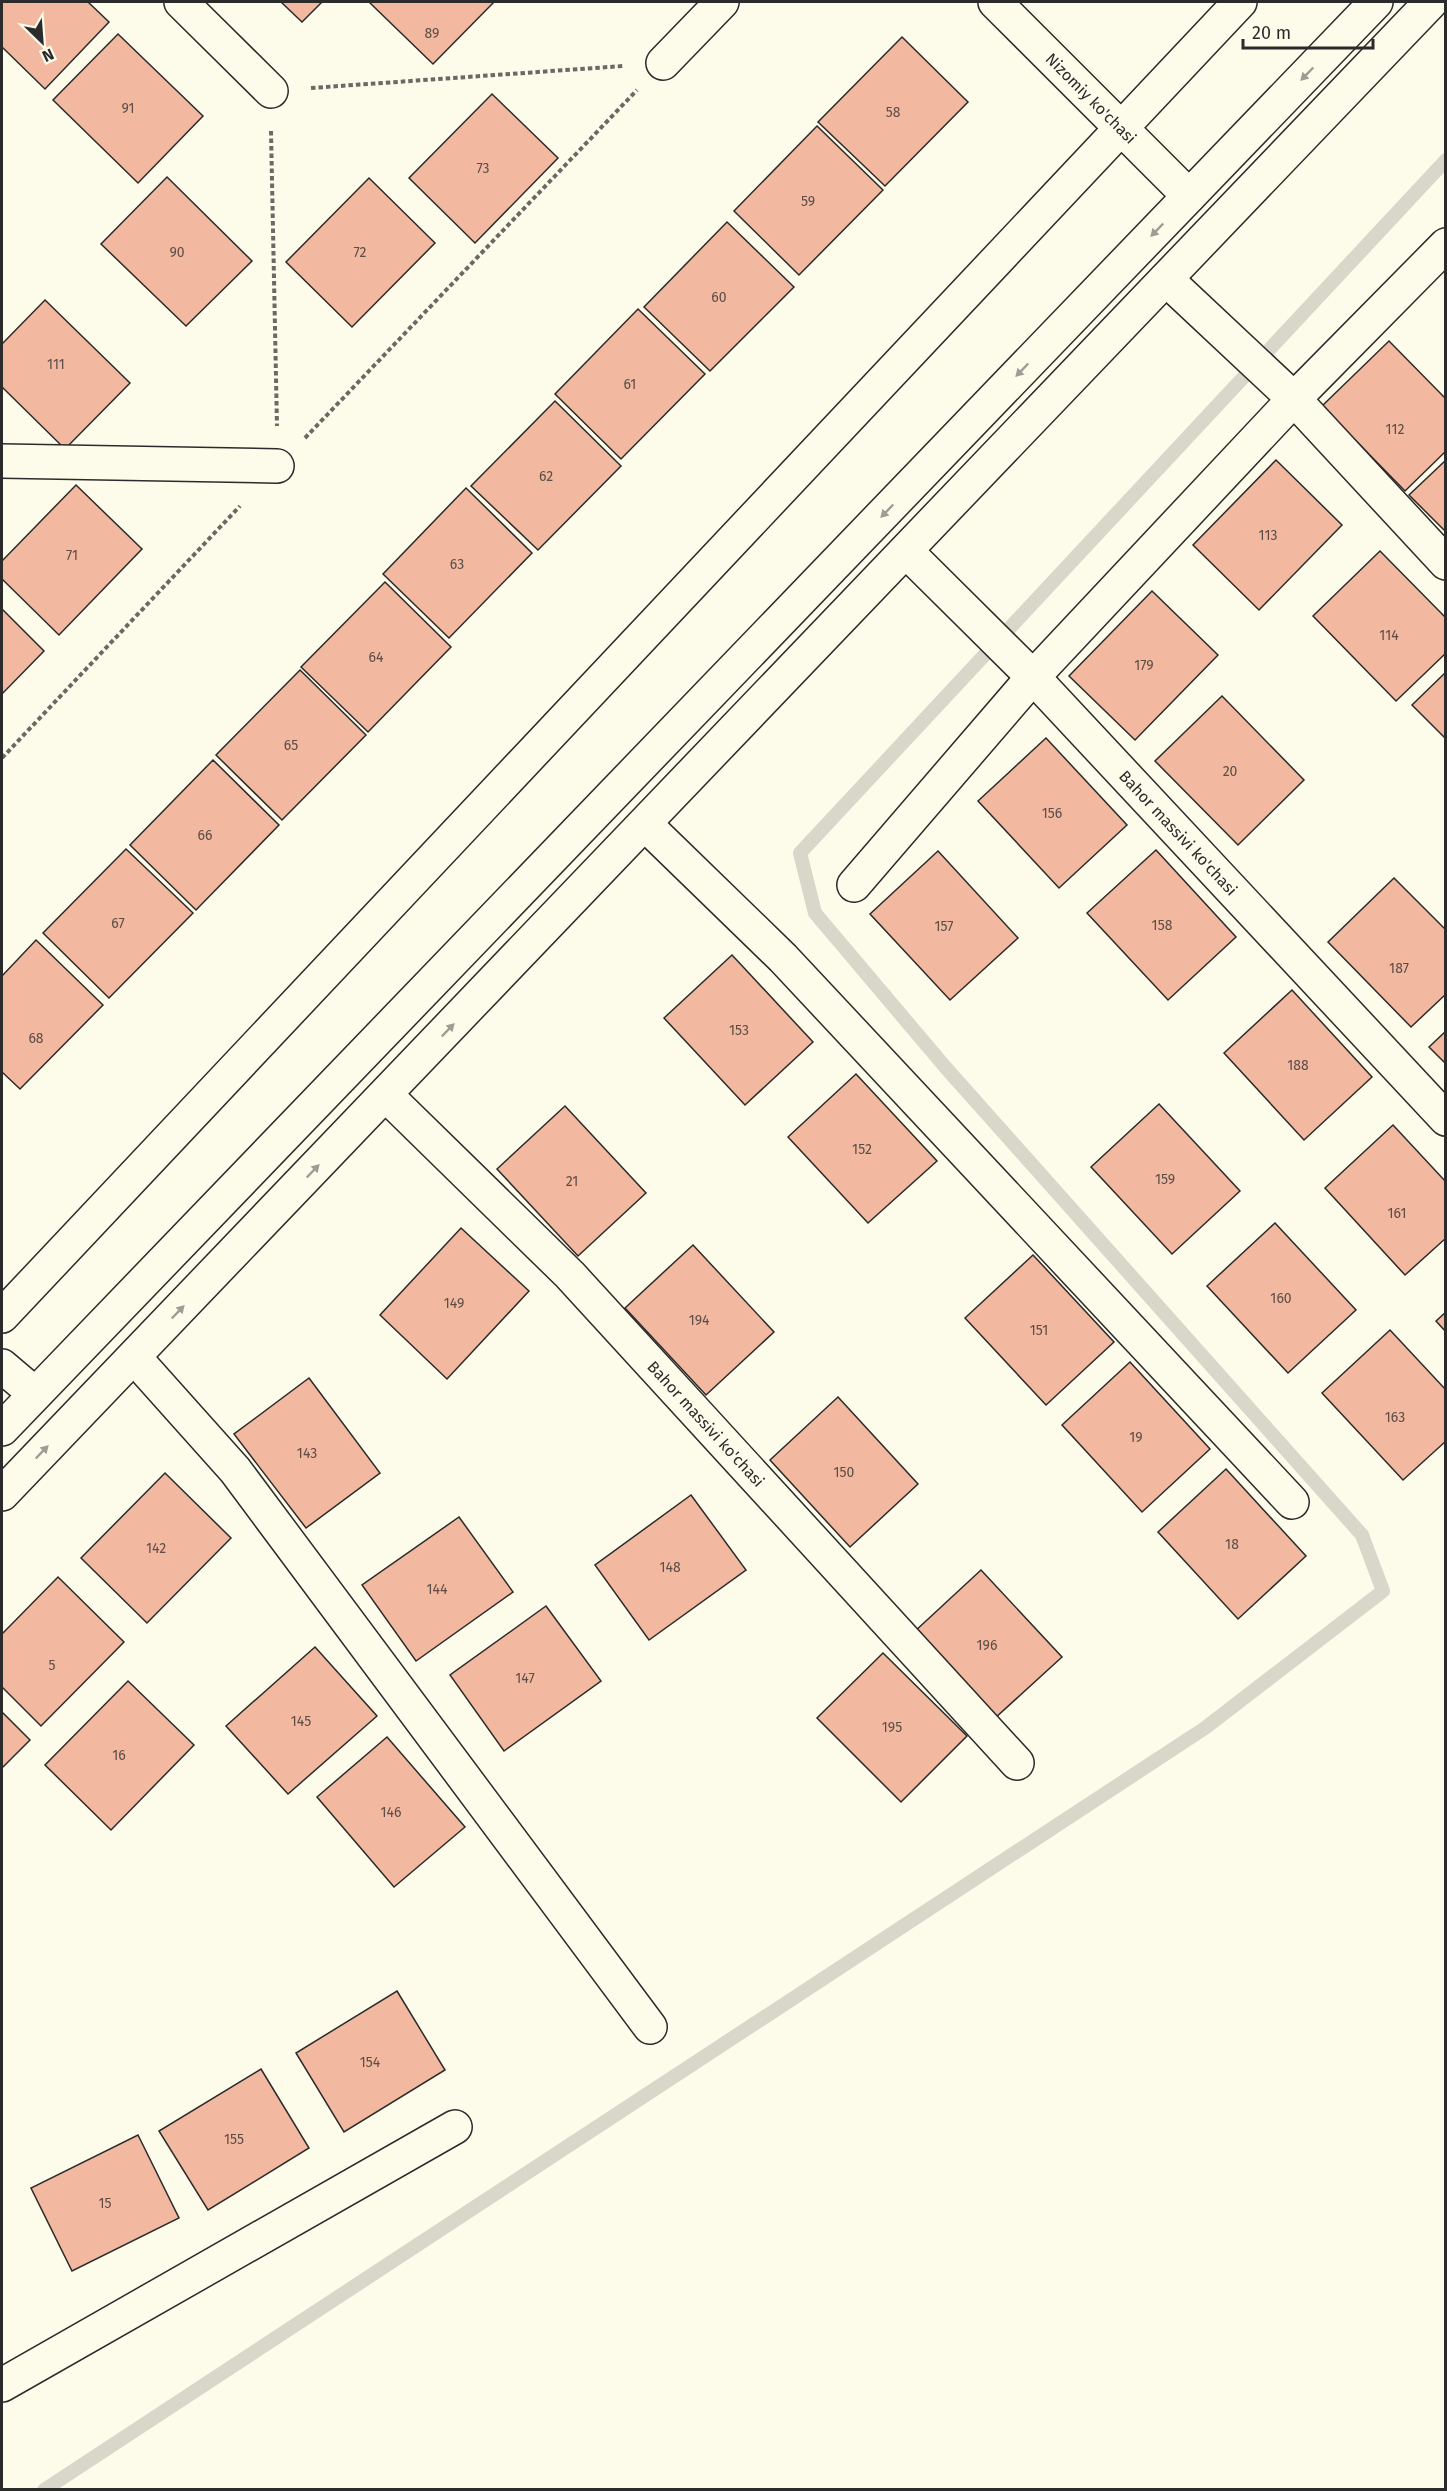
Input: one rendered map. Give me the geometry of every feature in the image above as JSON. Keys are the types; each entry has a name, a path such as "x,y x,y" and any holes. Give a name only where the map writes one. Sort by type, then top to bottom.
{"street":[{"path":"181,2 271,91"},
{"path":"663,63 722,2"},
{"name":"Nizomiy ko'chasi","path":"995,2 1189,196"},
{"path":"2,1316 1240,2"},
{"path":"2,1430 1376,2"},
{"path":"2,1494 1431,2"},
{"path":"1441,2 1446,6"},
{"path":"854,885 1033,677 1294,399 1446,245"},
{"path":"1166,279 1294,399 1446,563"},
{"path":"2,461 277,466"},
{"name":"Bahor massivi ko'chasi","path":"906,551 1033,677 1446,1119"},
{"path":"645,824 783,957 1292,1502"},
{"name":"Bahor massivi ko'chasi","path":"386,1095 570,1275 1017,1763"},
{"path":"134,1357 234,1470 650,2027"},
{"path":"2,1366 35,1394"},
{"path":"2,2385 455,2127"}],"path":[{"path":"277,466 271,91 663,63"},
{"path":"2,758 277,466 663,63"}],"building":[{"path":"2,2 88,2 109,22 45,89 2,47"},
{"path":"281,2 322,2 302,22"},
{"path":"369,2 494,2 433,64"},
{"path":"118,34 203,116 138,183 53,100"},
{"path":"902,37 968,102 885,186 818,122"},
{"path":"492,94 558,158 475,243 409,178"},
{"path":"817,126 883,190 799,275 734,211"},
{"path":"167,177 252,261 186,326 101,244"},
{"path":"369,178 435,243 352,327 286,262"},
{"path":"727,222 794,287 710,371 644,307"},
{"path":"45,300 130,383 65,449 2,387 2,344"},
{"path":"638,309 705,374 621,459 555,394"},
{"path":"1389,341 1446,399 1446,451 1405,491 1322,406"},
{"path":"555,401 621,466 538,550 471,486"},
{"path":"1276,460 1342,525 1259,610 1193,545"},
{"path":"1446,460 1446,532 1409,495"},
{"path":"76,485 142,549 59,635 2,579 2,561"},
{"path":"466,488 532,553 449,638 383,574"},
{"path":"1380,551 1446,618 1446,653 1396,701 1313,616"},
{"path":"385,582 451,647 368,732 301,667"},
{"path":"1152,591 1218,655 1135,740 1069,676"},
{"path":"2,609 44,651 2,694"},
{"path":"300,670 366,735 282,820 216,755"},
{"path":"1446,672 1446,739 1412,705"},
{"path":"1222,696 1304,780 1238,845 1155,761"},
{"path":"1046,738 1127,825 1059,888 978,801"},
{"path":"213,760 279,825 196,910 130,845"},
{"path":"126,849 193,913 109,998 43,933"},
{"path":"1156,850 1236,937 1168,1000 1087,913"},
{"path":"938,851 1018,938 950,1000 870,914"},
{"path":"1394,878 1446,930 1446,994 1411,1027 1328,942"},
{"path":"36,940 103,1005 20,1089 2,1072 2,976"},
{"path":"732,955 813,1042 745,1105 664,1018"},
{"path":"1292,990 1372,1077 1304,1140 1224,1053"},
{"path":"1446,1031 1446,1064 1429,1047"},
{"path":"856,1074 937,1161 868,1223 788,1137"},
{"path":"1159,1104 1240,1191 1172,1254 1091,1167"},
{"path":"565,1106 646,1193 578,1256 497,1169"},
{"path":"1393,1125 1446,1182 1446,1238 1405,1275 1325,1188"},
{"path":"1275,1223 1356,1310 1288,1373 1207,1286"},
{"path":"461,1228 529,1291 447,1379 380,1315"},
{"path":"693,1245 774,1332 706,1395 625,1308"},
{"path":"1033,1255 1114,1342 1046,1405 965,1318"},
{"path":"1446,1312 1446,1332 1436,1321"},
{"path":"1390,1330 1446,1390 1446,1441 1403,1480 1322,1393"},
{"path":"1130,1362 1210,1449 1142,1512 1062,1425"},
{"path":"309,1378 380,1473 306,1528 234,1434"},
{"path":"838,1397 918,1484 850,1547 770,1460"},
{"path":"1226,1469 1306,1556 1238,1619 1158,1532"},
{"path":"165,1473 231,1538 147,1623 81,1558"},
{"path":"691,1495 746,1570 649,1640 595,1565"},
{"path":"459,1517 513,1592 416,1661 362,1585"},
{"path":"981,1570 1062,1657 994,1719 913,1633"},
{"path":"58,1577 124,1642 41,1726 2,1687 2,1634"},
{"path":"546,1606 601,1681 504,1751 450,1675"},
{"path":"315,1647 377,1716 288,1794 226,1726"},
{"path":"883,1653 967,1736 901,1802 817,1718"},
{"path":"128,1681 194,1745 111,1830 45,1765"},
{"path":"2,1712 30,1740 2,1768"},
{"path":"387,1737 465,1827 394,1887 317,1797"},
{"path":"397,1991 445,2070 344,2132 296,2053"},
{"path":"261,2069 309,2148 208,2210 159,2131"},
{"path":"138,2135 179,2218 72,2271 31,2188"}],"waterway":[{"path":"44,2490 1205,1728 1383,1591 1362,1535 946,1068 815,913 800,853 1446,160"}]}
